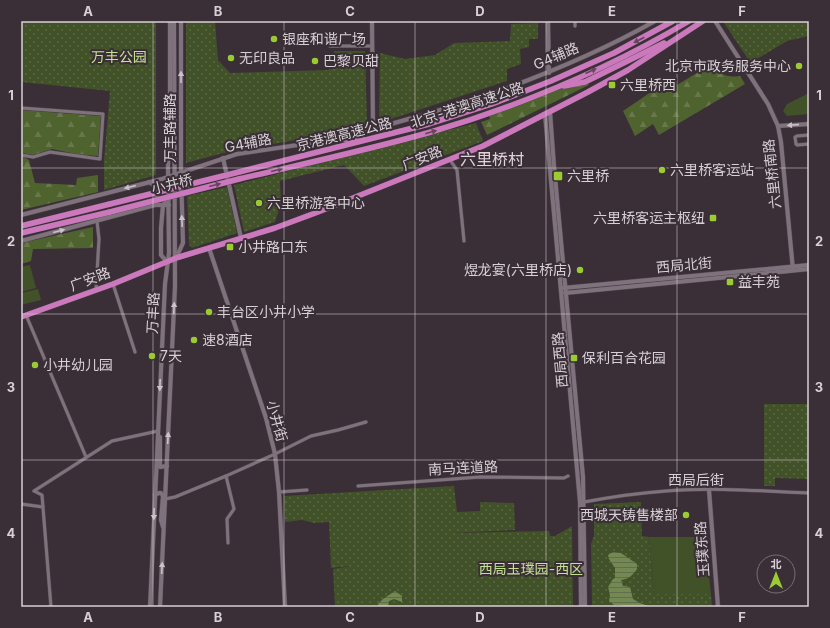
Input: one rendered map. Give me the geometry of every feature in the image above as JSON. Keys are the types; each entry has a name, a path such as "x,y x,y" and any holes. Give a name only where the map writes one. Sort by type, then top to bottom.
{"highway":[{"name":"京港澳高速公路","path":"239,172 429,124 492,104 551,82 614,53 673,21"},
{"name":"北京-港澳高速公路","path":"239,179 431,132 491,112 554,88 617,60 668,34 689,21"},
{"name":"广安路","path":"24,316 113,284 176,258 310,215 483,146 628,70 703,21"},
{"path":"554,88 584,82 675,38"},
{"path":"429,124 466,103"},
{"path":"338,139 373,139"},
{"name":"小井桥","path":"21,226 239,172"},
{"name":"小井桥","path":"21,234 239,179"}],"street":[{"name":"万丰路","path":"150,607 165,284 169,253 168,177 170,21"},
{"name":"万丰路","path":"160,607 176,258 174,174 174,21"},
{"name":"万丰路辅路","path":"176,258 183,243 181,172 182,21"},
{"path":"372,21 373,130"},
{"path":"548,21 549,72"},
{"path":"575,21 575,26"},
{"name":"六里桥南路","path":"715,21 768,104 778,126 782,142 792,268"},
{"name":"G4辅路","path":"21,216 168,177 237,154 338,139 466,103 549,72 604,48 652,22"},
{"path":"330,46 372,46"},
{"path":"21,108 103,114 100,159 50,152 33,157 21,155"},
{"name":"西局西路","path":"548,113 580,502 581,607"},
{"path":"778,126 809,124"},
{"path":"809,135 795,137 797,145 809,144"},
{"path":"223,158 241,238"},
{"path":"450,160 457,170 464,241"},
{"path":"149,182 154,184 156,189 157,198 155,205"},
{"path":"167,262 161,255 161,228 162,205 168,199"},
{"path":"21,241 155,205 169,205"},
{"path":"96,290 99,239 97,221"},
{"name":"小井街","path":"209,248 266,418 275,454 279,492 285,607"},
{"name":"西局北街","path":"563,290 792,268 809,265"},
{"name":"西局北街","path":"792,268 809,269"},
{"path":"165,284 169,282 175,286"},
{"path":"113,284 135,352"},
{"name":"西局西路","path":"563,290 584,502 585,607"},
{"path":"24,316 86,457"},
{"path":"165,499 175,497 226,476 311,436 366,422"},
{"path":"51,607 42,495 34,491 112,440 158,431 161,441 160,468 167,466"},
{"path":"226,476 234,509 227,519 228,543"},
{"name":"南马连道路","path":"358,486 480,477 564,478 568,476"},
{"path":"279,492 307,490"},
{"name":"西局后街","path":"584,502 666,491 709,490 809,492"},
{"name":"玉璞东路","path":"709,490 718,607"},
{"path":"154,495 161,493 163,496 161,520 164,534"},
{"path":"21,504 43,507"}],"green space":[{"name":"万丰公园","path":"21,21 156,21 156,175 104,190 104,160 110,91 21,82"},
{"path":"186,21 215,21 218,60 230,73 328,70 334,64 334,51 365,51 367,122 362,128 223,153 186,163"},
{"path":"725,21 809,21 809,36 787,41 757,59 752,65 724,23"},
{"path":"538,23 538,39 529,39 529,47 520,49 521,64 507,69 507,81 385,121 379,116 380,53 405,59 435,55 454,43 510,41 511,24"},
{"path":"710,65 724,75 740,76 745,84 659,135 653,124 635,136 623,111 648,94 674,80 677,85"},
{"path":"587,82 589,85 487,135 481,122 490,119 489,115 562,88"},
{"path":"809,93 809,114 787,116 783,111 787,104"},
{"path":"21,110 101,116 98,156 76,154 52,149 33,155 21,153"},
{"path":"476,123 483,141 364,186 344,165 280,181 281,203 275,222 244,232 234,185"},
{"path":"21,157 29,160 35,183 76,185 77,178 98,175 98,192 21,210"},
{"path":"227,187 237,233 192,248 189,245 187,196"},
{"path":"93,227 93,248 33,249 31,261 21,264 21,243"},
{"path":"30,265 36,288 21,292 21,267"},
{"path":"38,289 41,300 21,305 21,293"},
{"path":"764,404 809,404 809,479 775,478 775,486 764,486"},
{"name":"西局玉璞园-西区","path":"454,486 457,512 480,511 480,502 514,503 515,530 451,533 549,531 550,536 555,536 572,526 573,607 335,607 333,569 351,566 331,568 329,522 314,523 302,520 285,522 284,496"},
{"path":"641,502 642,536 649,537 654,594 711,594 712,607 592,607 591,544 594,536 594,504"},
{"path":"649,537 705,537 711,594 654,594"}],"shaded area":[{"path":"613,552 621,553 637,564 637,569 629,578 621,580 623,586 630,587 633,599 651,607 627,607 614,605 609,601 610,595 608,587 615,578 615,568 608,555"},
{"path":"395,591 402,596 402,602 394,599 389,601 388,607 379,607 378,604 383,599"}],"place":[{"name":"银座和谐广场","path":"274,39"},
{"name":"无印良品","path":"231,58"},
{"name":"巴黎贝甜","path":"315,61"},
{"name":"北京市政务服务中心","path":"799,66"},
{"name":"六里桥西","path":"612,85"},
{"name":"六里桥客运站","path":"662,170"},
{"name":"六里桥","path":"558,176"},
{"name":"六里桥游客中心","path":"259,203"},
{"name":"六里桥客运主枢纽","path":"713,218"},
{"name":"小井路口东","path":"230,247"},
{"name":"煜龙宴(六里桥店)","path":"580,270"},
{"name":"益丰苑","path":"730,282"},
{"name":"丰台区小井小学","path":"209,312"},
{"name":"速8酒店","path":"194,340"},
{"name":"7天","path":"152,356"},
{"name":"保利百合花园","path":"574,358"},
{"name":"小井幼儿园","path":"35,365"},
{"name":"西城天铸售楼部","path":"686,515"}],"district":[{"name":"六里桥村","path":"492,159"}]}
